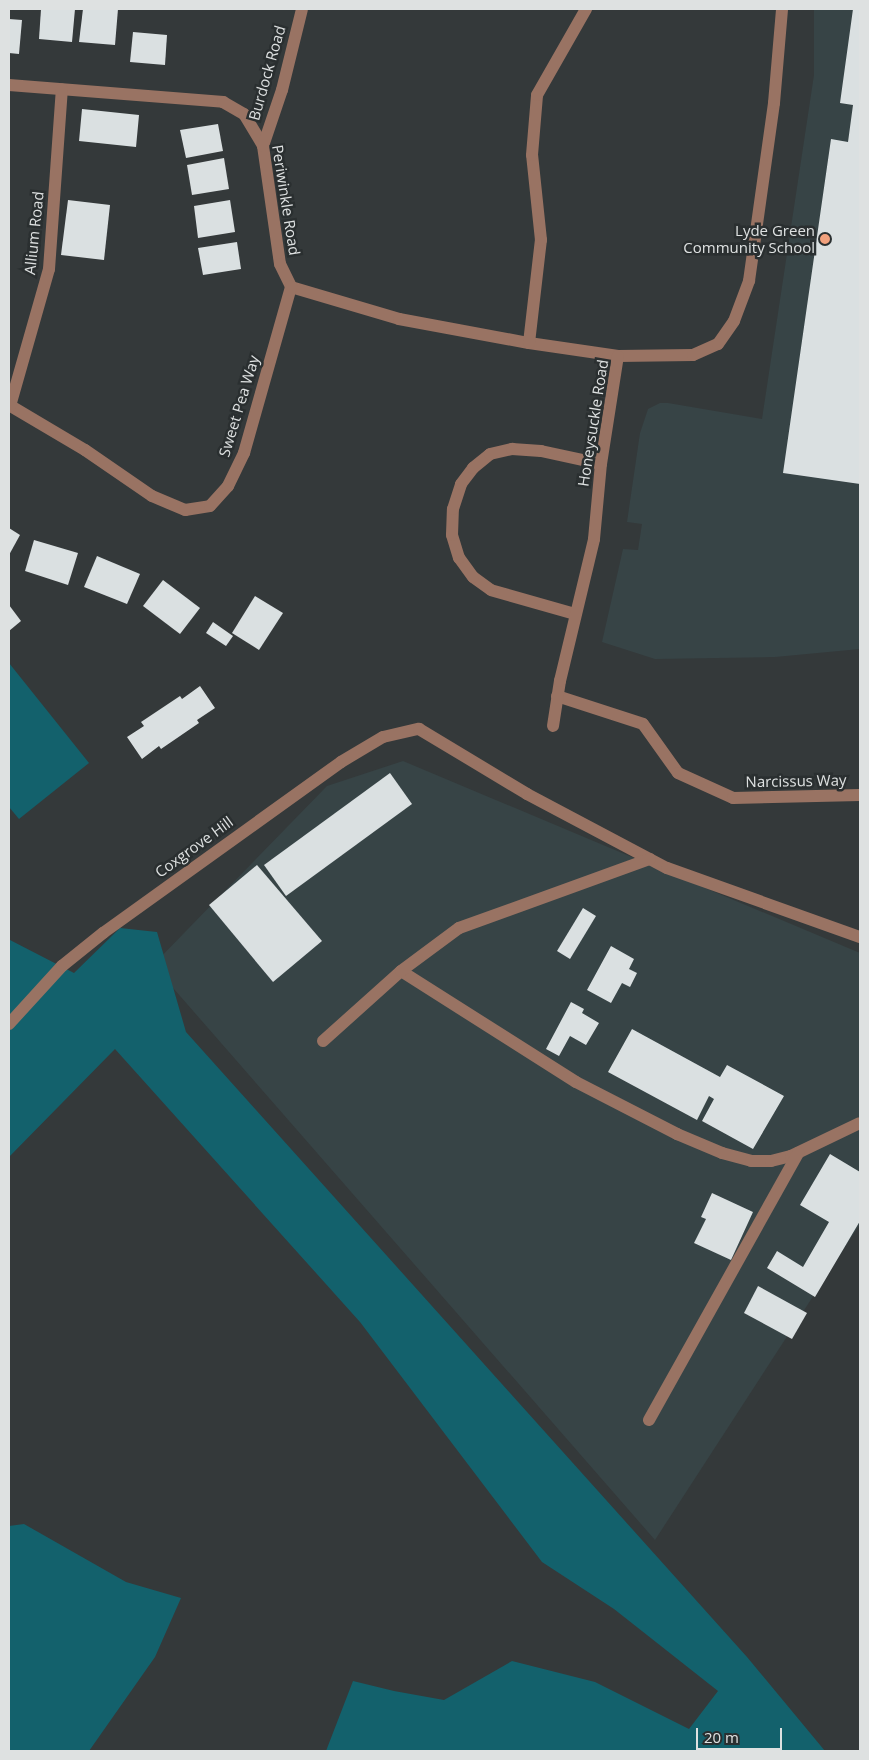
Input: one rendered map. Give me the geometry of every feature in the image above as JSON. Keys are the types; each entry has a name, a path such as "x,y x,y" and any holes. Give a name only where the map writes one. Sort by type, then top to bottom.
{"street":[{"name":"Burdock Road","path":"263,146 282,90 302,9"},
{"path":"529,343 541,240 532,155 537,95 586,9"},
{"name":"Honeysuckle Road","path":"553,726 557,696 594,539 601,464 618,356 693,355 718,344 734,320 749,281 774,103 782,9"},
{"name":"Periwinkle Road","path":"9,85 223,102 244,114 263,146 280,264 292,287"},
{"name":"Allium Road","path":"10,406 49,270 62,90"},
{"path":"292,287 399,319 529,343 618,356"},
{"name":"Sweet Pea Way","path":"10,406 84,450 152,496 185,510 210,506 228,486 244,453 292,287"},
{"path":"576,614 491,590 472,577 459,558 452,535 453,510 461,484 473,468 490,454 512,449 541,451 601,464"},
{"name":"Narcissus Way","path":"557,696 643,724 678,773 733,798 860,795"},
{"name":"Coxgrove Hill","path":"9,1024 62,966 103,933 341,762 383,737 419,729 527,794 650,859"},
{"path":"324,1041 401,971 459,928 650,859 667,868 860,937"},
{"path":"401,971 576,1082 677,1134 722,1153 751,1161 771,1161 798,1153 860,1123"},
{"path":"649,1420 798,1153"}],"shaded area":[{"name":"Lyde Green Community School","path":"814,9 860,9 860,649 775,657 655,659 602,642 623,549 638,550 642,524 627,522 640,433 648,409 660,403 762,419 814,75"},
{"path":"9,663 89,763 19,819 9,807"},
{"path":"403,761 860,953 860,1224 655,1540 153,965 327,786"},
{"path":"120,928 157,932 186,1032 747,1657 825,1751 326,1751 353,1681 444,1700 512,1661 595,1682 689,1729 718,1691 614,1609 542,1562 360,1322 115,1049 9,1157 9,942 10,940 74,973"},
{"path":"24,1524 126,1582 181,1598 155,1657 89,1751 9,1751 9,1526"}],"building":[{"path":"41,9 75,9 72,42 39,39"},
{"path":"83,9 118,9 115,45 79,42"},
{"path":"853,9 860,9 860,484 783,473 831,139 848,142 853,105 840,103"},
{"path":"9,19 22,20 19,54 9,53"},
{"path":"133,32 167,35 165,65 130,62"},
{"path":"82,109 139,115 136,147 79,141"},
{"path":"218,124 223,151 186,158 180,130"},
{"path":"224,158 229,189 192,195 187,165"},
{"path":"68,200 110,205 104,260 61,255"},
{"path":"230,200 235,232 198,238 194,206"},
{"path":"237,242 241,269 203,275 198,248"},
{"path":"9,528 20,535 9,555"},
{"path":"34,540 78,553 68,585 25,571"},
{"path":"97,556 140,574 127,604 84,587"},
{"path":"163,580 200,608 180,634 143,606"},
{"path":"255,596 283,613 259,650 232,633"},
{"path":"9,605 21,621 9,631"},
{"path":"213,622 233,636 226,646 206,633"},
{"path":"200,686 215,708 197,720 199,723 161,749 159,746 142,759 127,737 144,726 141,722 180,696 182,699"},
{"path":"390,773 412,804 286,896 264,865"},
{"path":"257,865 322,941 273,982 209,905"},
{"path":"583,908 596,916 570,959 557,951"},
{"path":"611,946 634,959 629,969 637,973 630,987 622,983 611,1003 587,990"},
{"path":"571,1002 584,1009 582,1013 599,1023 586,1045 570,1036 559,1056 546,1049"},
{"path":"632,1029 720,1077 727,1065 784,1096 753,1149 702,1121 714,1099 709,1096 697,1120 608,1072"},
{"path":"830,1154 860,1172 860,1221 815,1297 767,1268 777,1251 803,1267 829,1222 800,1205"},
{"path":"712,1193 753,1212 731,1260 694,1243 706,1219 701,1217"},
{"path":"758,1286 807,1313 792,1339 744,1313"}],"place":[{"name":"Lyde Green Community School","path":"825,239"}]}
